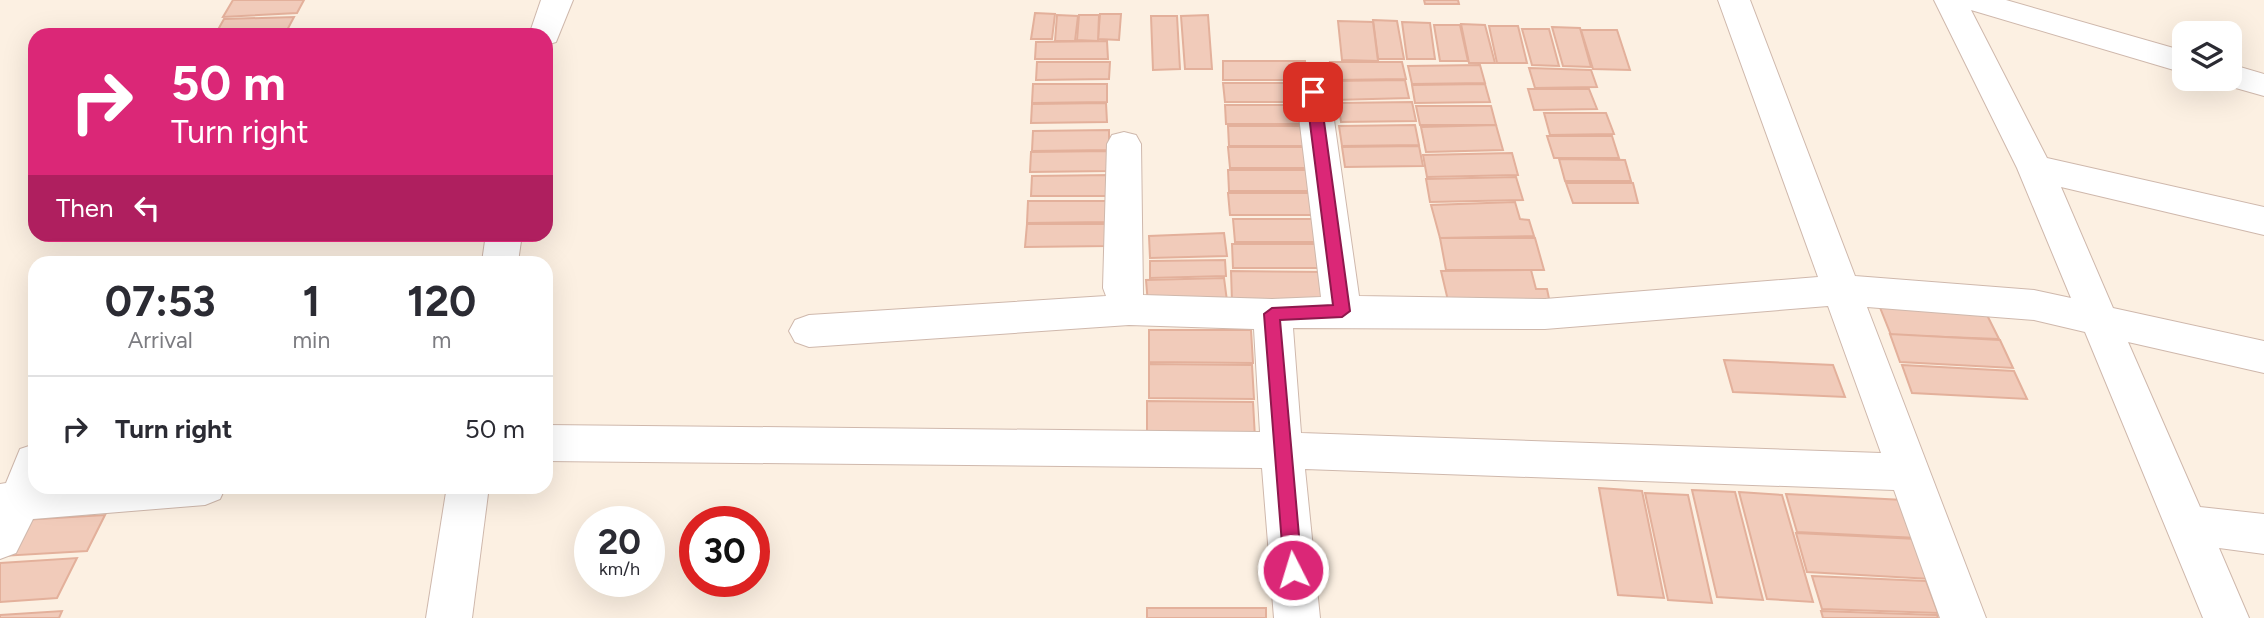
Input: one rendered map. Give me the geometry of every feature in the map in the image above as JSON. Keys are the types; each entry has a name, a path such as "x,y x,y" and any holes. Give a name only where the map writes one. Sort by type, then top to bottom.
{"street":[{"path":"547,28 556,0"},
{"path":"1734,0 1963,618"},
{"path":"1950,0 2035,168 2189,525 2226,618"},
{"path":"1971,0 2172,59"},
{"path":"2242,79 2264,85"},
{"path":"1313,92 1342,311"},
{"path":"1124,144 1122,288 1129,310"},
{"path":"2035,168 2264,221"},
{"path":"810,331 1129,310 1272,314 1342,311 1545,314 1840,290 2034,304 2264,357"},
{"path":"1272,314 1297,618"},
{"path":"553,443 1282,450 1907,472"},
{"path":"0,539 10,502 28,473"},
{"path":"10,502 108,494"},
{"path":"449,618 467,494"},
{"path":"2189,525 2264,534"}],"building":[{"path":"233,0 304,0 297,13 223,17"},
{"path":"1424,0 1458,0 1459,4 1425,4"},
{"path":"1035,13 1055,14 1052,39 1031,39"},
{"path":"1100,14 1121,14 1119,40 1098,39"},
{"path":"1057,15 1078,16 1075,41 1055,41"},
{"path":"1079,15 1099,15 1098,41 1077,40"},
{"path":"1208,15 1212,69 1185,69 1181,16"},
{"path":"1151,16 1177,16 1180,69 1153,70"},
{"path":"294,17 288,28 219,28 224,19"},
{"path":"1373,20 1397,21 1404,59 1378,59"},
{"path":"1338,21 1373,22 1378,61 1342,60"},
{"path":"1402,22 1430,23 1435,59 1407,59"},
{"path":"1461,24 1485,25 1495,63 1469,63"},
{"path":"1434,25 1460,25 1468,61 1440,61"},
{"path":"1489,26 1518,26 1527,63 1497,63"},
{"path":"1552,27 1580,28 1591,67 1563,66"},
{"path":"1522,29 1549,29 1559,66 1532,65"},
{"path":"1581,30 1617,30 1630,70 1593,69"},
{"path":"1107,41 1108,59 1035,59 1036,42"},
{"path":"1223,61 1305,61 1307,80 1223,80"},
{"path":"1037,62 1110,62 1109,79 1036,80"},
{"path":"1330,62 1402,62 1406,79 1333,80"},
{"path":"1480,65 1485,83 1412,84 1408,66"},
{"path":"1529,68 1591,70 1597,87 1535,88"},
{"path":"1405,80 1409,98 1335,100 1332,81"},
{"path":"1223,83 1307,83 1310,102 1225,102"},
{"path":"1033,84 1107,84 1107,102 1032,103"},
{"path":"1485,84 1490,102 1415,103 1412,85"},
{"path":"1528,89 1589,89 1597,109 1534,110"},
{"path":"1412,102 1416,121 1341,122 1338,103"},
{"path":"1106,103 1107,122 1031,123 1032,104"},
{"path":"1225,105 1310,105 1312,124 1226,124"},
{"path":"1416,106 1491,106 1496,125 1420,125"},
{"path":"1544,113 1606,113 1614,134 1550,135"},
{"path":"1415,125 1419,145 1342,146 1339,126"},
{"path":"1496,125 1503,150 1426,152 1421,127"},
{"path":"1228,126 1314,126 1316,146 1229,146"},
{"path":"1109,130 1109,150 1032,151 1033,131"},
{"path":"1547,136 1612,136 1619,158 1554,158"},
{"path":"1419,146 1423,166 1345,167 1342,147"},
{"path":"1228,147 1316,147 1318,168 1230,168"},
{"path":"1109,151 1109,171 1030,172 1031,152"},
{"path":"1512,153 1518,175 1427,177 1423,155"},
{"path":"1559,159 1625,160 1631,181 1565,181"},
{"path":"1228,170 1317,170 1320,191 1229,191"},
{"path":"1111,175 1111,196 1031,196 1032,176"},
{"path":"1516,177 1523,200 1430,202 1426,179"},
{"path":"1566,183 1633,183 1638,203 1573,203"},
{"path":"1228,193 1319,193 1322,215 1230,215"},
{"path":"1028,201 1108,201 1108,222 1027,223"},
{"path":"1515,202 1520,219 1529,220 1534,236 1440,238 1431,205"},
{"path":"1233,219 1325,219 1328,242 1235,242"},
{"path":"1027,224 1108,224 1108,246 1025,247"},
{"path":"1224,233 1227,256 1150,258 1149,236"},
{"path":"1440,238 1535,238 1544,270 1446,270"},
{"path":"1232,244 1326,244 1329,268 1233,268"},
{"path":"1225,260 1226,276 1150,278 1150,261"},
{"path":"1531,270 1536,289 1547,289 1551,308 1450,309 1441,271"},
{"path":"1231,271 1328,272 1332,303 1232,302"},
{"path":"1224,278 1227,301 1148,304 1146,280"},
{"path":"1879,305 1984,309 1999,339 1891,335"},
{"path":"1149,330 1251,330 1253,363 1149,362"},
{"path":"1890,334 2000,340 2013,368 1900,362"},
{"path":"1724,360 1833,365 1845,397 1733,392"},
{"path":"1149,364 1252,365 1254,399 1149,398"},
{"path":"1902,365 2014,371 2027,399 1912,393"},
{"path":"1147,401 1253,402 1255,438 1147,437"},
{"path":"1599,488 1642,491 1664,598 1618,595"},
{"path":"1692,490 1735,492 1763,600 1717,597"},
{"path":"1739,492 1782,495 1813,602 1767,599"},
{"path":"1645,493 1688,495 1712,603 1668,600"},
{"path":"1786,494 1904,500 1918,538 1797,532"},
{"path":"105,515 87,551 2,556 22,520"},
{"path":"1796,533 1917,539 1931,579 1807,572"},
{"path":"77,558 57,598 0,602 0,563"},
{"path":"1812,576 1926,581 1938,613 1822,609"},
{"path":"1147,608 1266,608 1266,618 1147,618"},
{"path":"62,611 59,618 0,618 0,615"},
{"path":"1821,611 1937,615 1938,618 1823,618"}],"route":[{"path":"1293,570 1272,314 1342,311 1313,92"}]}
